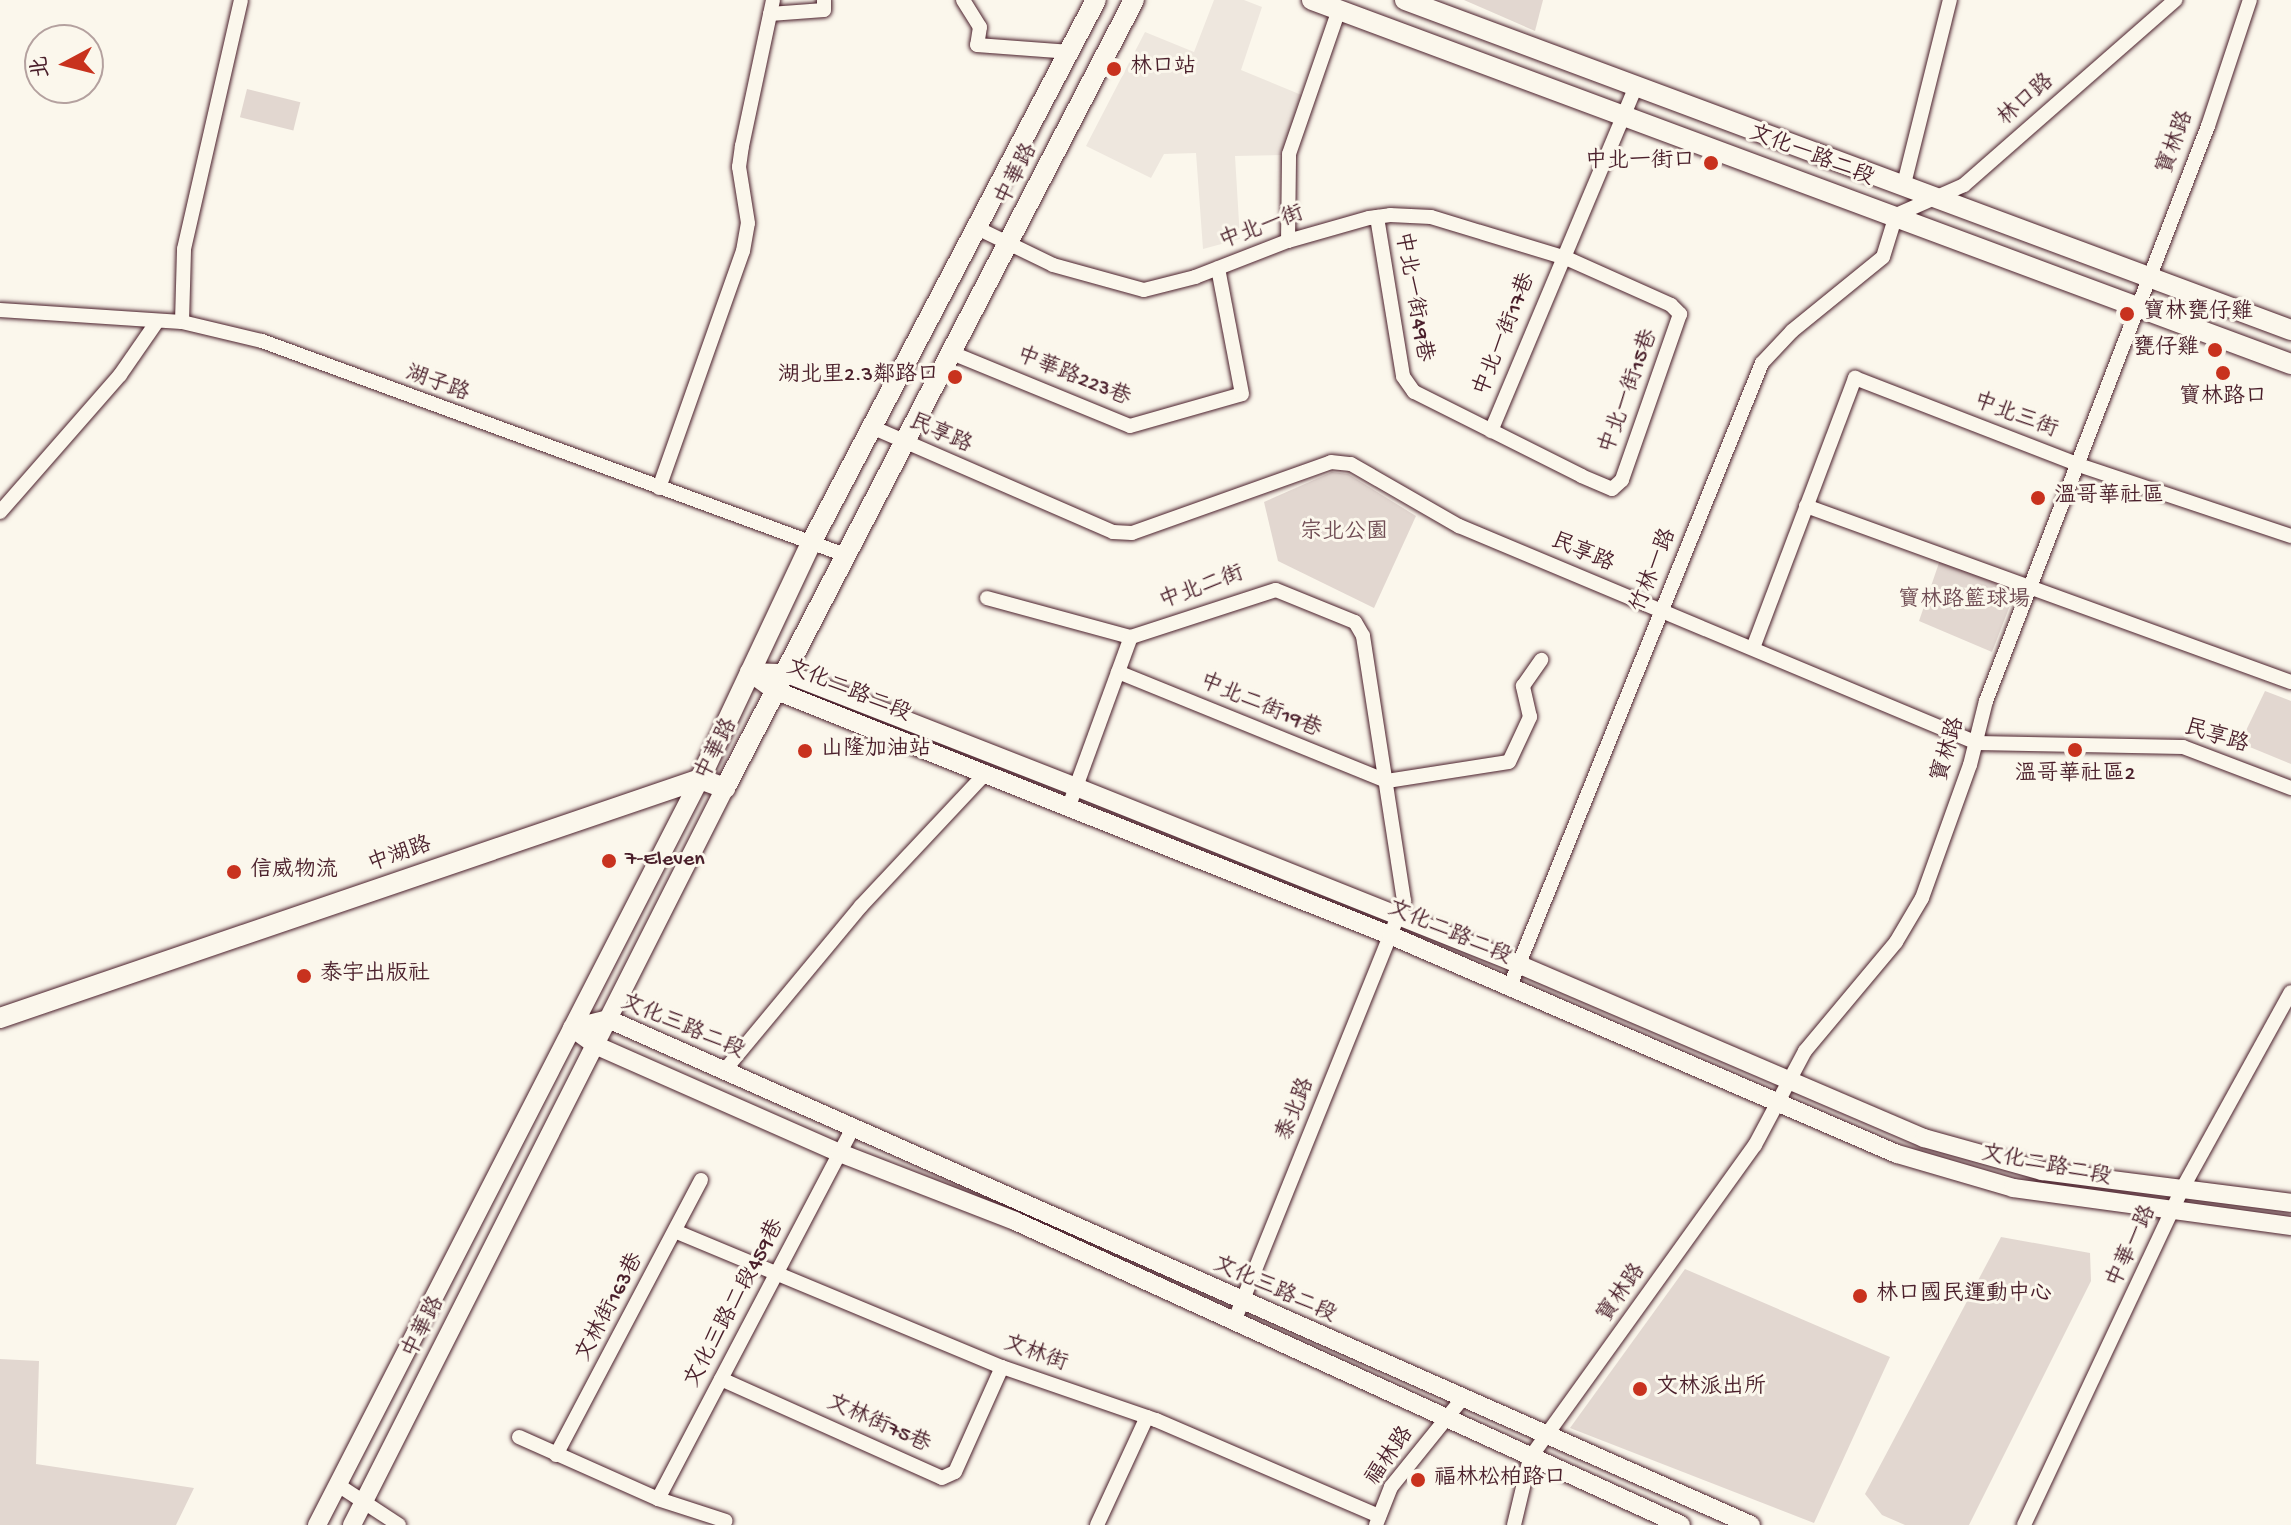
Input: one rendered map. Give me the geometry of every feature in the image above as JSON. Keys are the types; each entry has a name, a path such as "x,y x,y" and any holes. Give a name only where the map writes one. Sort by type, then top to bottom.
{"main road":[{"name":"中華路","path":"700,779 811,543 979,229 1096,0"},
{"name":"中華路","path":"725,788 1134,0"},
{"name":"文化一路二段","path":"1312,0 1627,114 2291,364"},
{"name":"文化一路二段","path":"1405,0 2291,330"},
{"path":"1896,215 1904,184"},
{"path":"700,779 725,788"},
{"name":"中湖路","path":"0,1018 700,779"}],"street":[{"path":"182,322 184,249 241,0"},
{"path":"659,488 743,251 748,223 739,167 772,7 824,10 824,0"},
{"path":"963,0 980,27 977,45 1071,52"},
{"path":"1904,184 1950,0"},
{"name":"林口路","path":"1896,215 1964,185 2175,0"},
{"name":"寶林路","path":"1530,1458 1781,1104 1805,1051 1896,942 1922,898 1977,743 1986,701 2079,465 2250,0"},
{"path":"1288,241 1289,154 1339,10"},
{"path":"1566,258 1636,86"},
{"name":"竹林一路","path":"1510,986 1762,363 1792,331 1883,257 1896,215"},
{"name":"中北一街","path":"979,229 1075,272 1144,290 1218,268 1288,241 1377,217 1431,217 1566,258 1671,305 1680,314"},
{"name":"中北一街49巷","path":"1377,217 1403,376 1414,392 1491,431"},
{"name":"中北一街17巷","path":"1491,431 1552,275 1566,258"},
{"name":"中華路223巷","path":"952,353 1130,426 1242,394 1218,268"},
{"name":"湖子路","path":"0,310 156,323 182,322 262,341 848,556"},
{"name":"中北一街15巷","path":"1491,431 1612,489 1622,480 1680,314"},
{"path":"0,512 138,353 156,323"},
{"name":"中北三街","path":"1753,648 1855,378 2079,465 2291,536"},
{"name":"民享路","path":"874,428 1113,532 1132,533 1331,462 1351,464 1459,526 1977,743 2183,747 2291,788"},
{"path":"1806,506 2291,682"},
{"name":"中北二街","path":"1131,637 1276,590 1355,622 1363,636 1387,781 1404,901 1400,916"},
{"path":"987,598 1131,637 1069,806"},
{"path":"1387,781 1509,762 1530,717 1523,686 1541,660"},
{"name":"文化二路二段","path":"749,672 785,673 1076,787 1518,964 1792,1083 1980,1157 2181,1191 2291,1203"},
{"name":"文化二路二段","path":"749,672 774,690 1392,936 1781,1104 1955,1173 2013,1188 2174,1213 2291,1226"},
{"name":"中北二街19巷","path":"1118,672 1387,781"},
{"path":"724,1071 861,906 986,773"},
{"name":"中華路","path":"317,1525 700,779"},
{"name":"中華路","path":"352,1525 725,788"},
{"name":"泰北路","path":"1239,1312 1400,916"},
{"name":"中華一路","path":"2024,1525 2174,1213 2181,1191 2291,992"},
{"name":"文化三路二段","path":"572,1028 608,1019 852,1129 1239,1312 1448,1419 1681,1525"},
{"name":"文化三路二段","path":"572,1028 595,1045 840,1153 1462,1399 1751,1525"},
{"name":"文化三路二段459巷","path":"658,1499 852,1129"},
{"name":"文林街163巷","path":"556,1455 677,1232 701,1180"},
{"name":"文林街","path":"677,1232 780,1271 1002,1367 1147,1417 1377,1521"},
{"name":"文林街75巷","path":"721,1379 948,1478 955,1472 1002,1367"},
{"name":"福林路","path":"1377,1521 1391,1487 1462,1399"},
{"path":"1097,1525 1147,1417"},
{"path":"519,1437 658,1499 726,1521"},
{"path":"1514,1525 1530,1458"},
{"path":"338,1485 399,1525"}],"shaded area":[{"path":"1214,0 1244,0 1262,7 1241,70 1304,96 1282,155 1235,156 1240,239 1203,249 1196,153 1164,154 1151,178 1086,146 1145,32 1194,52"}],"green space":[{"path":"1464,0 1543,0 1535,31"},
{"path":"247,89 300,102 293,130 240,117"},
{"name":"宗北公園","path":"1332,472 1348,474 1416,516 1374,608 1278,561 1264,502"},
{"name":"寶林路籃球場","path":"1941,557 2011,583 2014,595 1992,652 1919,621"},
{"path":"2265,691 2291,701 2291,764 2240,743"},
{"path":"2001,1237 2090,1253 2091,1281 1969,1525 1905,1525 1882,1515 1865,1494"},
{"path":"1685,1269 1890,1357 1814,1523 1570,1428"},
{"path":"0,1359 39,1361 36,1464 194,1488 176,1525 0,1525"}],"place":[{"name":"林口站","path":"1114,69"},
{"name":"中北一街口","path":"1711,163"},
{"name":"寶林甕仔雞","path":"2127,314"},
{"name":"甕仔雞","path":"2215,350"},
{"name":"寶林路口","path":"2223,373"},
{"name":"湖北里2.3鄰路口","path":"955,377"},
{"name":"溫哥華社區","path":"2038,498"},
{"name":"溫哥華社區2","path":"2075,750"},
{"name":"山隆加油站","path":"805,751"},
{"name":"7-Eleven","path":"609,861"},
{"name":"信威物流","path":"234,872"},
{"name":"泰宇出版社","path":"304,976"},
{"name":"林口國民運動中心","path":"1860,1296"},
{"name":"文林派出所","path":"1640,1389"},
{"name":"福林松柏路口","path":"1418,1480"}]}
